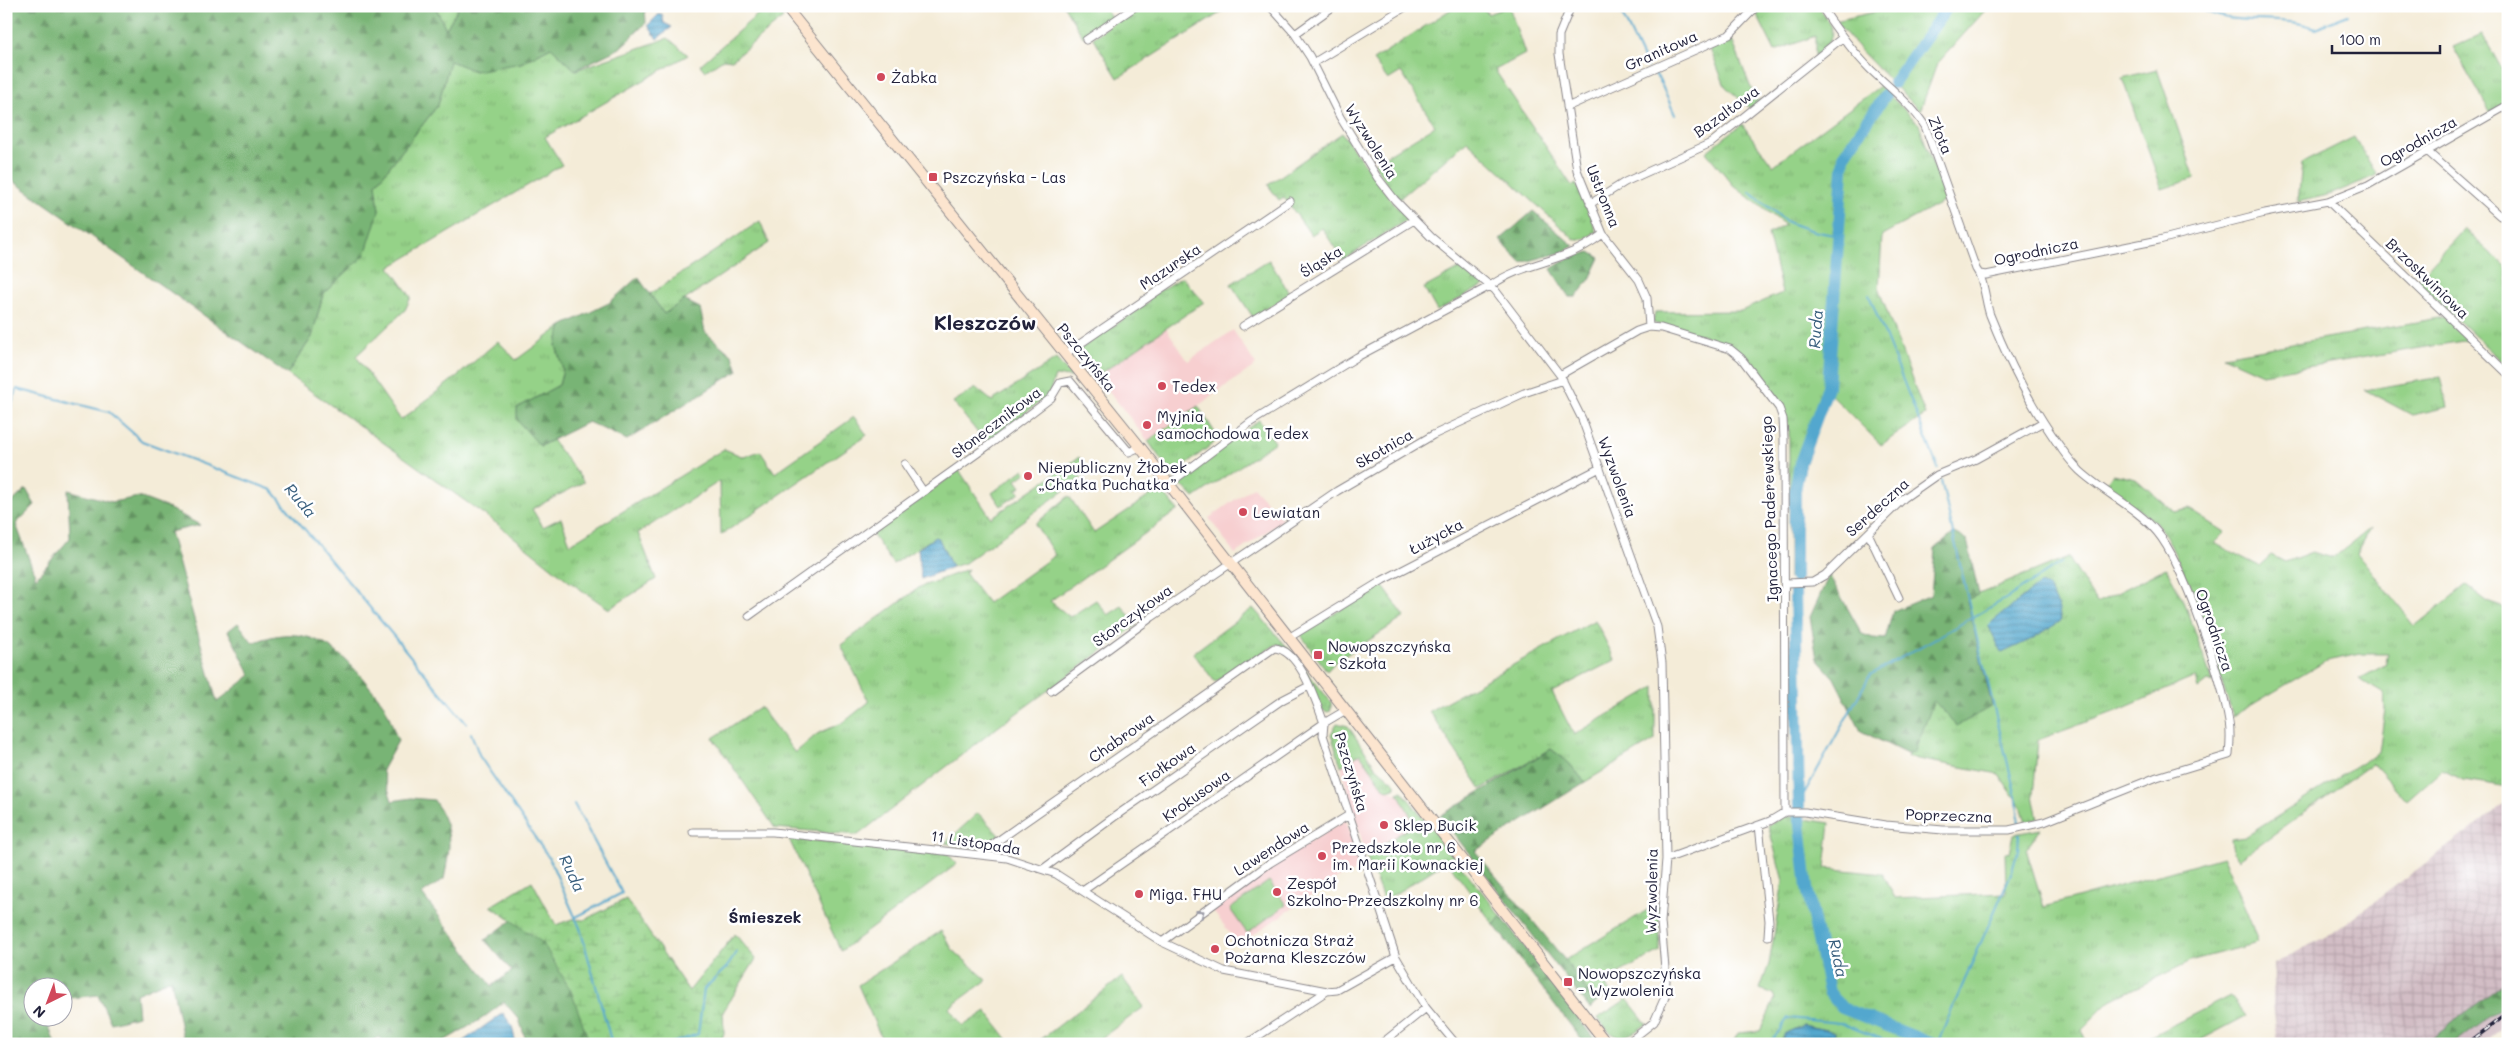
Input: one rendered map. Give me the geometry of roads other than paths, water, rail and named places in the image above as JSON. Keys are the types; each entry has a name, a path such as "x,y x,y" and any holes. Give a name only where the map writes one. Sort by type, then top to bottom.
{"main road":[{"name":"Pszczyńska","path":"784,6 1140,447 1346,710"},
{"path":"1346,710 1607,1044"}],"street":[{"path":"1086,40 1136,6"},
{"name":"Wyzwolenia","path":"1270,6 1296,34 1340,117 1377,177 1414,220 1490,286 1527,330 1562,377 1582,419 1658,627 1661,642 1666,859 1661,922 1666,980 1664,997 1654,1022 1626,1044"},
{"path":"1296,34 1334,6"},
{"path":"1313,63 1407,6"},
{"name":"Ustronna","path":"1571,6 1558,35 1577,170 1603,234 1639,280 1647,298 1650,327"},
{"name":"Granitowa","path":"1567,107 1729,35 1757,6"},
{"name":"Złota","path":"1821,6 1842,38 1871,70 1915,111 1925,126 1976,269 1980,274"},
{"name":"Bazaltowa","path":"1590,204 1625,182 1712,143 1842,38"},
{"name":"Ogrodnicza","path":"2229,756 2230,723 2224,698 2184,582 2158,532 2081,472 2063,453 2005,355 1987,307 1980,274 1986,275 2159,240 2265,213 2328,202 2368,185 2508,105"},
{"path":"2428,152 2500,216 2508,212"},
{"name":"Mazurska","path":"1065,354 1290,201"},
{"name":"Brzoskwiniowa","path":"2328,202 2508,374"},
{"name":"Śląska","path":"1243,326 1414,220"},
{"path":"1169,484 1251,422 1349,362 1490,286 1506,274 1564,256 1584,247 1603,234"},
{"path":"1562,377 1637,331 1650,327"},
{"name":"Ignacego Paderewskiego","path":"1650,327 1713,342 1730,349 1742,358 1780,408 1783,419 1786,583 1785,812"},
{"name":"Skotnica","path":"1230,562 1337,491 1433,435 1562,377"},
{"name":"Słonecznikowa","path":"749,616 1051,398 1060,384 1070,381 1129,452 1140,447"},
{"name":"Serdeczna","path":"1786,583 1813,582 1825,575 1904,498 1937,475 1976,459 2043,422"},
{"path":"905,464 923,491"},
{"name":"Łużycka","path":"1290,637 1399,571 1600,468"},
{"path":"1868,533 1900,598"},
{"name":"Storczykowa","path":"1051,691 1230,562"},
{"name":"Chabrowa","path":"979,854 1224,681 1274,648 1282,649"},
{"name":"Pszczyńska","path":"1282,649 1294,660 1309,686 1324,723 1324,735 1396,957 1426,1008 1456,1044"},
{"name":"Fiołkowa","path":"1043,869 1282,700 1309,686"},
{"name":"Pszczyńska","path":"1324,723 1346,710"},
{"name":"Krokusowa","path":"1084,890 1324,723"},
{"name":"Poprzeczna","path":"1666,859 1759,825 1785,812 1805,812 1886,825 1943,830 2009,830 2044,822 2157,777 2229,756"},
{"name":"Lawendowa","path":"1162,942 1270,863 1349,815"},
{"path":"1759,825 1769,921 1768,936"},
{"name":"11 Listopada","path":"693,832 773,832 1007,858 1056,874 1084,890 1162,942 1224,971 1327,991"},
{"path":"1246,1044 1327,991 1337,990 1396,957"},
{"path":"1381,1044 1426,1008"}],"water":[{"path":"659,14 662,14 664,23 672,27 657,39 648,25"},
{"path":"935,537 939,539 952,567 921,579 918,549"},
{"path":"2040,584 2048,587 2058,605 2061,621 2030,640 2002,653 1988,625"},
{"path":"503,1013 512,1026 516,1044 459,1044"},
{"path":"1803,1025 1835,1032 1834,1044 1781,1044 1784,1034"}],"waterway":[{"path":"1618,6 1647,67"},
{"name":"Ruda","path":"1894,83 1948,6"},
{"path":"2197,6 2208,12 2232,19 2285,21 2315,28 2348,15"},
{"path":"1653,72 1659,79 1675,115"},
{"name":"Ruda","path":"1795,577 1795,491 1800,463 1828,387 1844,155 1887,93"},
{"path":"1750,192 1787,222 1813,231 1839,236"},
{"path":"1869,295 1938,468"},
{"name":"Ruda","path":"6,420 17,389 109,412 142,441 272,490 466,723"},
{"path":"1941,480 1974,626 2017,801 2019,824"},
{"path":"1800,801 1870,675 2007,598 2062,562"},
{"name":"Ruda","path":"1795,588 1799,807"},
{"name":"Ruda","path":"471,733 480,757 549,858 580,928 612,1044"},
{"path":"574,804 622,893 576,917"},
{"name":"Ruda","path":"1799,815 1807,888 1829,992 1842,1008 1933,1044"},
{"path":"1937,1044 2012,871 2018,850 2019,835"},
{"path":"670,1044 698,1034 704,989 727,967 737,952"},
{"path":"1770,1044 1788,1018 1840,1023 1895,1044"}],"railway":[{"path":"2467,1044 2508,1013"}],"place":[{"name":"Żabka","path":"881,77"},
{"name":"Pszczyńska - Las","path":"933,177"},
{"name":"Tedex","path":"1162,386"},
{"name":"Myjnia samochodowa Tedex","path":"1147,425"},
{"name":"Niepubliczny Żłobek „Chatka Puchatka”","path":"1028,476"},
{"name":"Lewiatan","path":"1243,512"},
{"name":"Nowopszczyńska - Szkoła","path":"1318,655"},
{"name":"Sklep Bucik","path":"1384,825"},
{"name":"Przedszkole nr 6 im. Marii Kownackiej","path":"1322,856"},
{"name":"Zespół Szkolno-Przedszkolny nr 6","path":"1277,892"},
{"name":"Miga. FHU","path":"1139,894"},
{"name":"Ochotnicza Straż Pożarna Kleszczów","path":"1215,949"},
{"name":"Nowopszczyńska - Wyzwolenia","path":"1568,982"}],"district":[{"name":"Kleszczów","path":"985,322"},
{"name":"Śmieszek","path":"765,916"}]}
